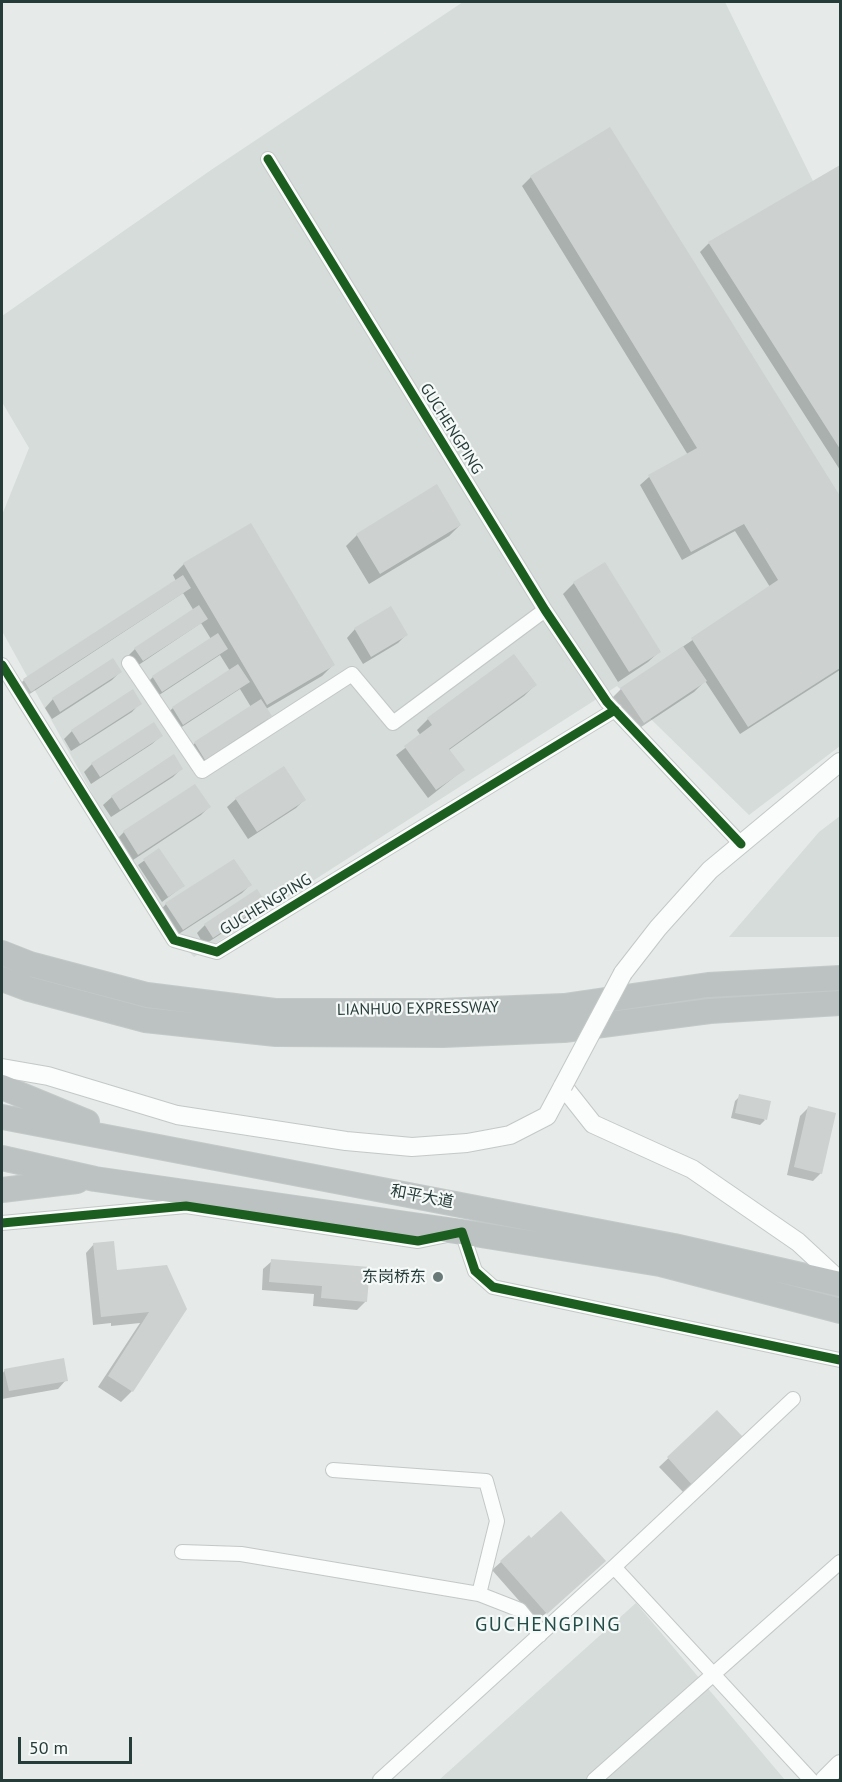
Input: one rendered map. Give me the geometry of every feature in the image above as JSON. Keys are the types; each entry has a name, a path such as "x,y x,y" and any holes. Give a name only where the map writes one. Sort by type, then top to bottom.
{"highway":[{"name":"LIANHUO EXPRESSWAY","path":"2,953 30,964 147,994 275,1011 441,1011 564,1006 708,985 840,978"},
{"name":"LIANHUO EXPRESSWAY","path":"2,979 29,989 145,1020 276,1034 442,1035 564,1030 710,1011 840,1003"},
{"path":"2,1087 142,1143"},
{"name":"和平大道","path":"2,1117 674,1246 840,1282"},
{"name":"和平大道","path":"2,1158 95,1179 462,1232 660,1264 840,1311"},
{"path":"2,1190 95,1179"}],"main road":[{"path":"2,1068 48,1076 177,1116 346,1141 412,1147 467,1143 510,1135 547,1116 623,973 658,928 710,870 840,762"},
{"path":"563,1086 593,1124 692,1169 798,1242 840,1282"},
{"path":"824,1780 840,1764"}],"street":[{"name":"GUCHENGPING","path":"268,159 545,610 607,702 741,844"},
{"path":"129,663 202,771 352,674 393,723 545,610"},
{"name":"GUCHENGPING","path":"2,665 174,940 217,952 615,710"},
{"path":"2,1223 186,1206 418,1241 462,1232 476,1271 493,1287 840,1360"},
{"path":"380,1780 793,1400"},
{"path":"333,1470 486,1481 497,1521 479,1594"},
{"path":"182,1552 241,1554 479,1594 520,1610 540,1635"},
{"path":"594,1780 840,1562"},
{"path":"614,1567 811,1780"}],"shaded area":[{"path":"463,2 725,2 840,236 840,746 749,815 617,686 194,957 166,927 2,631 2,515 29,448 2,402 2,316 211,170"},
{"path":"840,816 840,937 729,937 819,832"},
{"path":"636,1603 785,1780 439,1780"}],"building":[{"path":"610,127 840,496 840,668 748,727 691,638 778,580 744,524 691,552 648,475 697,448 530,176"},
{"path":"840,165 840,449 708,242"},
{"path":"437,484 461,525 380,574 356,534"},
{"path":"251,523 335,665 267,705 183,563"},
{"path":"605,562 661,652 629,672 573,582"},
{"path":"183,575 191,588 31,692 23,679"},
{"path":"199,605 208,619 143,661 134,648"},
{"path":"391,606 408,635 371,657 354,628"},
{"path":"218,633 228,649 162,692 152,676"},
{"path":"683,646 707,681 644,723 620,688"},
{"path":"514,654 537,685 449,749 465,770 436,790 404,746 432,725 427,718"},
{"path":"113,658 122,672 60,712 52,698"},
{"path":"238,664 250,682 183,725 172,707"},
{"path":"133,689 142,704 80,744 71,730"},
{"path":"261,699 272,716 205,760 194,742"},
{"path":"154,722 163,736 100,777 91,763"},
{"path":"174,754 183,769 120,810 111,796"},
{"path":"284,766 306,800 257,832 235,798"},
{"path":"195,784 211,807 138,855 123,831"},
{"path":"159,848 185,886 168,897 143,859"},
{"path":"234,859 252,885 183,930 165,903"},
{"path":"257,889 266,903 213,938 204,924"},
{"path":"739,1094 771,1101 767,1120 735,1113"},
{"path":"808,1106 836,1113 822,1174 794,1167"},
{"path":"114,1241 117,1270 167,1265 187,1309 133,1392 108,1376 149,1312 101,1317 93,1243"},
{"path":"271,1259 370,1267 367,1302 321,1298 322,1286 269,1282"},
{"path":"64,1358 68,1381 9,1391 4,1369"},
{"path":"717,1410 744,1438 693,1486 667,1457"},
{"path":"561,1511 606,1561 547,1614 500,1561 529,1535 531,1538"}],"cycle path":[{"path":"268,159 545,610 607,702 741,844"},
{"path":"2,665 174,940 217,952 615,710"},
{"path":"2,1223 186,1206 418,1241 462,1232 475,1271 493,1287 840,1360"}],"place":[{"name":"东岗桥东","path":"438,1277"}],"district":[{"name":"GUCHENGPING","path":"548,1625"}]}
